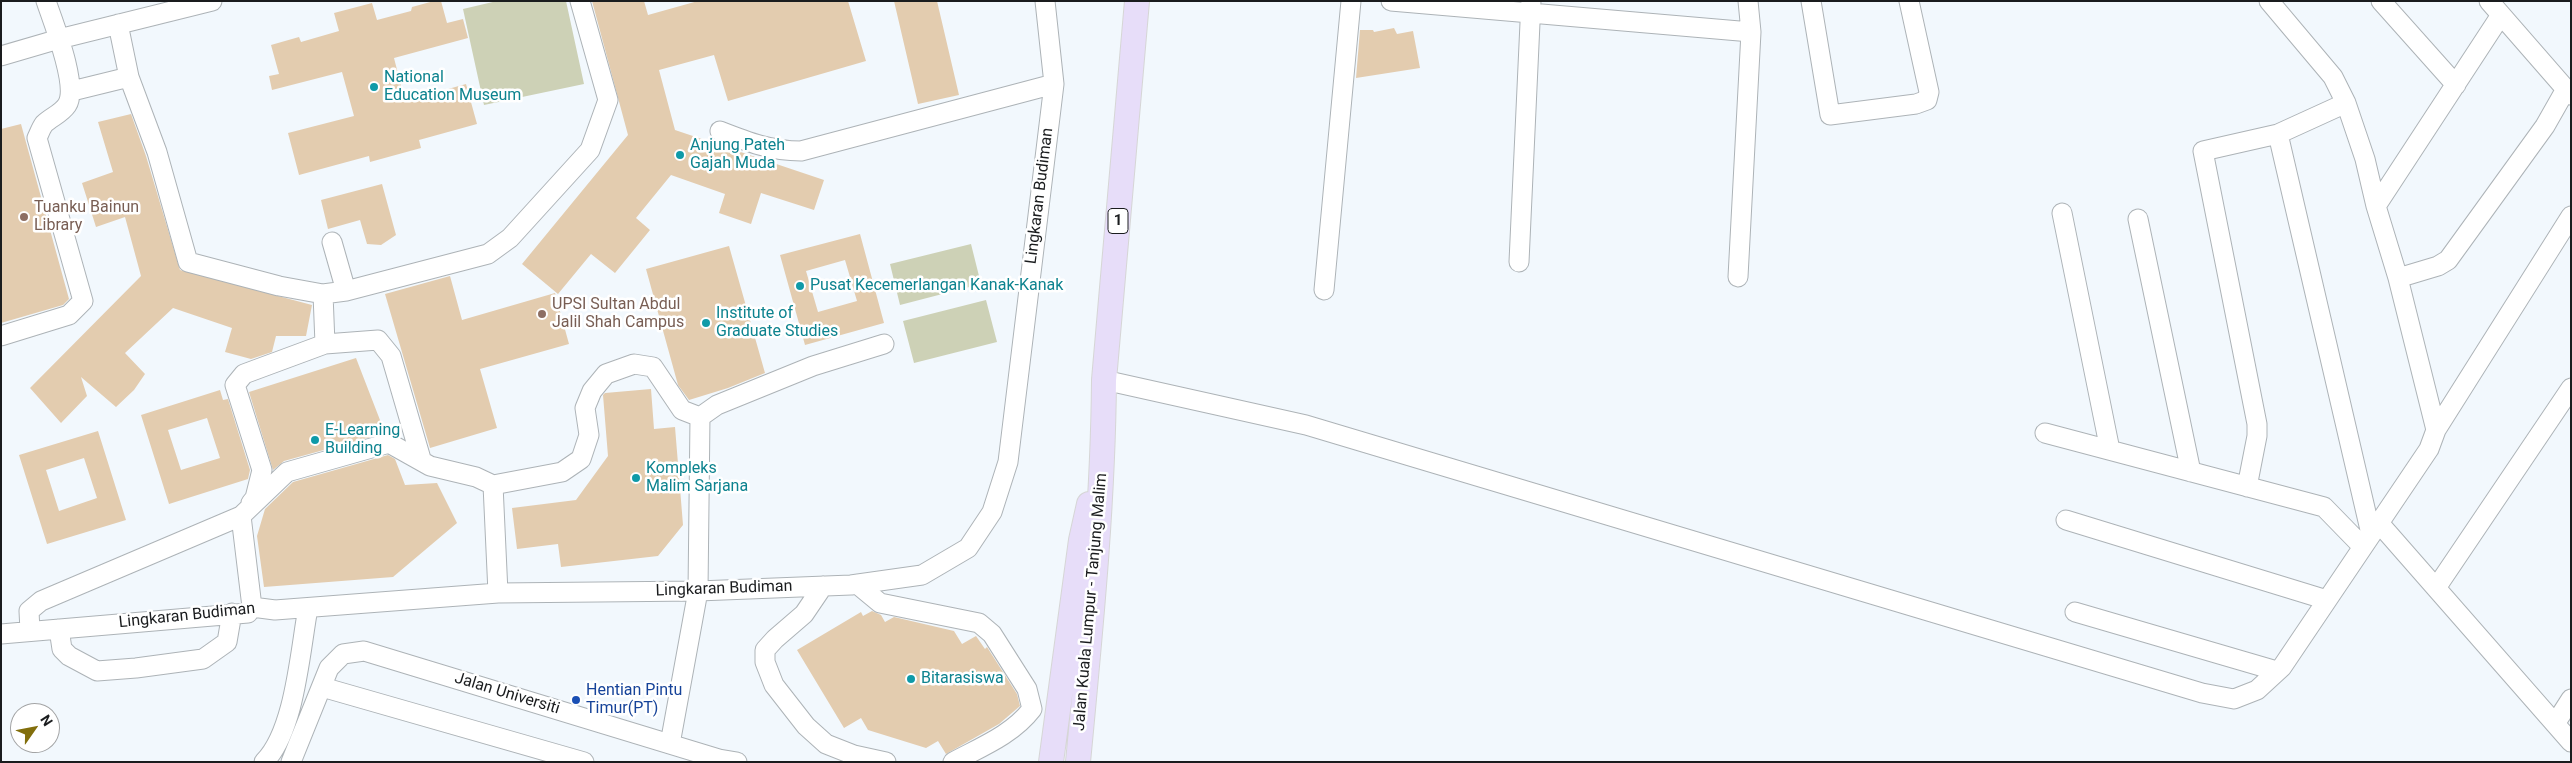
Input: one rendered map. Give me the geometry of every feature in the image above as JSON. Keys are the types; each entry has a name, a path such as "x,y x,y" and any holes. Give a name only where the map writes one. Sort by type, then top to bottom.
{"main road":[{"name":"Jalan Kuala Lumpur - Tanjung Malim","path":"1078,762 1098,546 1104,380 1138,1"},
{"name":"Jalan Kuala Lumpur - Tanjung Malim","path":"1051,762 1081,540 1103,442"}],"street":[{"path":"1,336 69,315 83,301 37,138 44,125 60,114 68,103 72,91 59,39 46,1"},
{"path":"1,56 59,39 212,1"},
{"path":"118,24 129,77 157,152 188,262 279,286 323,294 346,291 488,254 510,238 590,150 608,100 580,1"},
{"name":"Lingkaran Budiman","path":"1,634 248,612 252,607 275,610 498,593 698,591 857,584 922,575 968,548 992,512 1008,462 1054,84 1045,1"},
{"path":"1324,290 1351,1"},
{"path":"1391,1 1531,7 1751,32"},
{"path":"1738,277 1751,32 1748,1"},
{"path":"1812,1 1830,115 1916,104 1927,100 1929,92 1908,1"},
{"path":"2269,1 2333,77 2346,103 2366,159 2376,206 2398,278 2436,430"},
{"path":"2381,1 2456,85"},
{"path":"1519,262 1531,7"},
{"path":"2376,206 2456,85 2495,8 2568,92 2448,260 2438,266 2398,278"},
{"path":"72,91 129,77"},
{"path":"720,131 762,147 781,151 801,151 1054,84"},
{"path":"2247,487 2257,436 2257,424 2204,151 2278,134 2346,103"},
{"path":"2278,134 2371,535"},
{"path":"2062,213 2110,450"},
{"path":"1104,380 1306,425 2202,693 2234,699 2257,690 2277,671 2327,600 2429,449 2436,430 2571,216"},
{"path":"2138,219 2192,472"},
{"path":"332,242 346,291"},
{"path":"323,294 325,344"},
{"path":"252,607 240,516 255,498 262,470 235,385 244,374 325,344 378,340 391,356 421,459"},
{"path":"700,417 717,405 813,366 884,344"},
{"path":"30,631 29,612 41,600 240,516 287,472 389,443 421,459 430,466 476,477 493,485 562,472 581,459 589,435 585,408 592,391 606,374 634,364 653,367 682,410 700,417"},
{"path":"2436,588 2571,388"},
{"path":"670,744 698,591 700,417"},
{"path":"2045,433 2324,507 2371,535 2436,588 2571,742"},
{"path":"493,485 498,593"},
{"path":"2066,520 2327,600"},
{"path":"857,584 880,603 979,623 992,634 1027,689 1032,709 1024,719 1003,736 953,762"},
{"path":"823,586 804,614 765,650 765,662 774,685 806,726 826,744 864,759 886,762"},
{"path":"264,762 273,753 286,725 308,608"},
{"path":"2075,612 2277,671"},
{"path":"59,629 62,649 69,656 97,671 136,668 203,659 227,642 232,613"},
{"name":"Jalan Universiti","path":"291,762 329,668 343,654 364,651 729,761"},
{"path":"322,687 584,762"},
{"path":"2555,724 2571,699"}],"green space":[{"path":"497,1 566,1 584,84 484,105 463,9"},
{"path":"971,244 981,284 900,305 890,264"},
{"path":"986,300 997,342 914,363 903,321"}],"building":[{"name":"National Education Museum","path":"441,1 447,23 463,19 468,38 394,58 405,101 466,84 477,124 419,140 421,148 370,162 369,156 299,175 288,133 354,116 342,72 272,90 269,76 279,74 271,45 299,37 301,42 339,31 334,13 372,3 377,20 411,11 412,7"},
{"name":"Anjung Pateh Gajah Muda","path":"592,1 644,1 648,15 698,1 848,1 866,61 728,101 714,55 659,70 675,130 824,180 814,210 761,193 751,224 719,213 725,194 671,175 636,218 650,230 615,273 591,254 558,294 522,264 628,135"},
{"path":"894,1 937,1 959,95 918,104"},
{"path":"1394,28 1397,34 1413,31 1420,68 1356,78 1360,30 1373,30 1374,32"},
{"path":"131,114 146,156 180,270 312,305 306,336 276,336 272,352 251,359 225,352 232,328 173,308 125,353 145,374 134,390 116,407 81,377 87,396 61,423 30,388 141,276 125,217 96,227 82,183 113,172 98,122"},
{"name":"Tuanku Bainun Library","path":"21,124 69,299 63,305 1,323 1,129"},
{"path":"382,184 396,235 381,245 367,244 360,220 328,229 321,200"},
{"name":"Pusat Kecemerlangan Kanak-Kanak","path":"860,234 884,323 805,345 780,255","holes":["845,260 857,301 818,312 806,271"]},
{"name":"Institute of Graduate Studies","path":"729,246 765,373 728,388 689,400 678,385 646,269"},
{"path":"450,276 462,320 555,293 569,344 480,369 497,428 430,448 385,294"},
{"path":"356,358 385,433 284,461 273,470 249,392"},
{"name":"Kompleks Malim Sarjana","path":"651,389 654,429 675,427 683,525 658,556 561,567 558,544 517,549 512,508 576,500 608,456 603,395 605,393"},
{"path":"220,390 223,400 228,399 250,470 248,479 169,504 141,415","holes":["207,418 220,458 181,470 168,430"]},
{"path":"98,431 126,520 47,544 19,455","holes":["84,458 97,498 59,511 46,470"]},
{"path":"388,455 395,459 405,485 437,483 457,523 393,577 264,587 257,536 265,509 293,482"},
{"name":"Bitarasiswa","path":"872,611 881,615 885,622 894,617 954,631 962,644 976,636 985,649 987,647 1017,694 1020,706 999,724 946,754 938,741 926,748 868,730 861,718 844,728 797,650 861,612 863,616"}],"place":[{"name":"National Education Museum","path":"374,87"},
{"name":"Anjung Pateh Gajah Muda","path":"680,155"},
{"name":"Tuanku Bainun Library","path":"24,217"},
{"name":"Pusat Kecemerlangan Kanak-Kanak","path":"800,286"},
{"name":"UPSI Sultan Abdul Jalil Shah Campus","path":"542,314"},
{"name":"Institute of Graduate Studies","path":"706,323"},
{"name":"E-Learning Building","path":"315,440"},
{"name":"Kompleks Malim Sarjana","path":"636,478"},
{"name":"Bitarasiswa","path":"911,679"},
{"name":"Hentian Pintu Timur(PT)","path":"576,700"}]}
